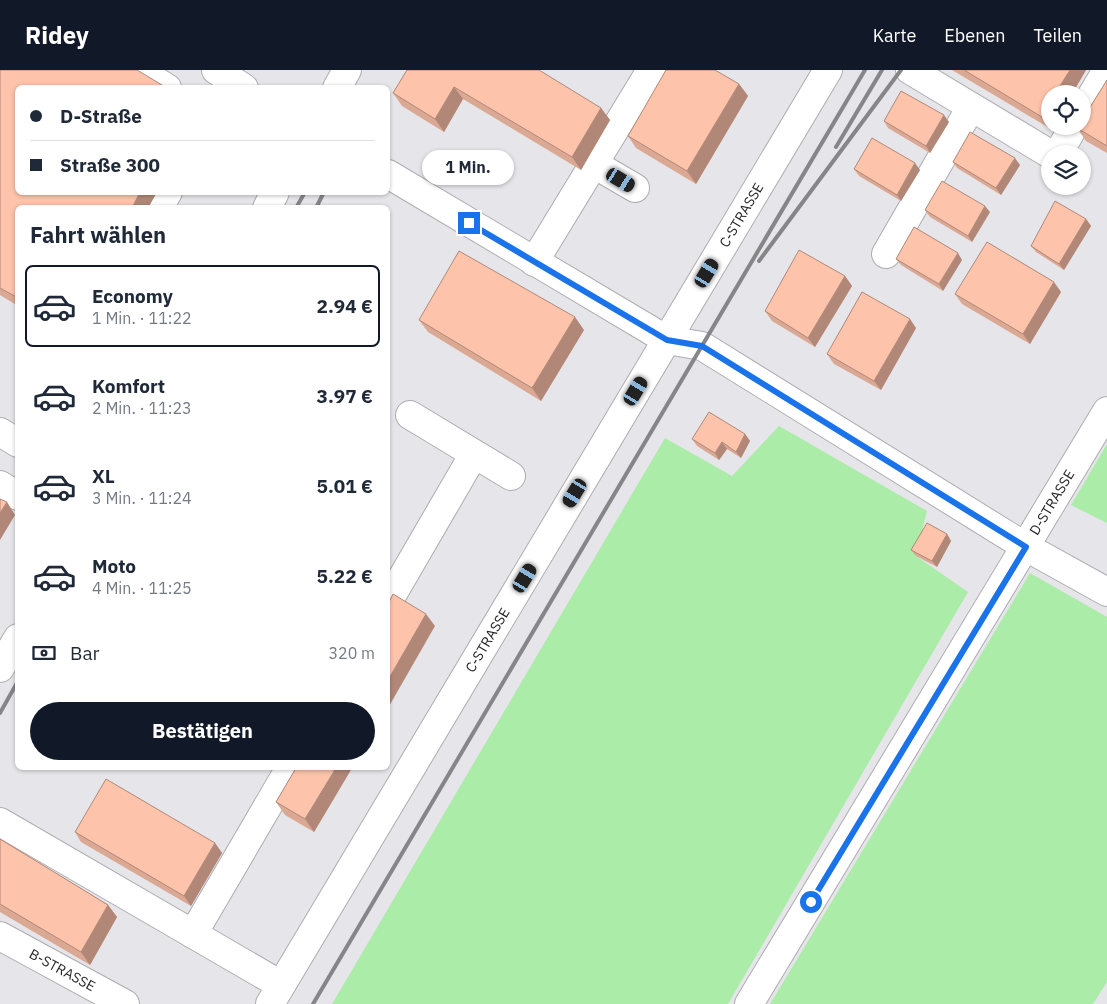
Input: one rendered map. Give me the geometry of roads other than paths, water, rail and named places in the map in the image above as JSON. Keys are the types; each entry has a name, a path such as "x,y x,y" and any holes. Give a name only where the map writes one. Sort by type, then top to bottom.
{"lane":[{"path":"138,70 162,85"},
{"path":"216,70 239,85"},
{"path":"339,85 348,70"},
{"path":"534,262 651,70"},
{"name":"C-STRASSE","path":"276,995 828,70"},
{"path":"910,70 1041,149"},
{"path":"1091,97 1107,70"},
{"path":"886,254 971,106"},
{"path":"594,164 635,188"},
{"path":"390,175 667,340 702,346 1026,547 1107,592"},
{"name":"D-STRASSE","path":"749,1004 1107,411"},
{"path":"410,415 511,476"},
{"path":"0,432 15,441"},
{"path":"390,599 474,454"},
{"path":"0,485 15,494"},
{"path":"0,668 15,643"},
{"path":"193,934 289,770"},
{"path":"0,822 193,934 276,995"},
{"name":"B-STRASSE","path":"0,936 125,1004"}],"railway":[{"path":"313,1004 865,70"},
{"path":"836,147 882,70"},
{"path":"759,261 901,70"},
{"path":"298,205 303,195"},
{"path":"318,205 322,195"},
{"path":"0,713 15,686"}]}
